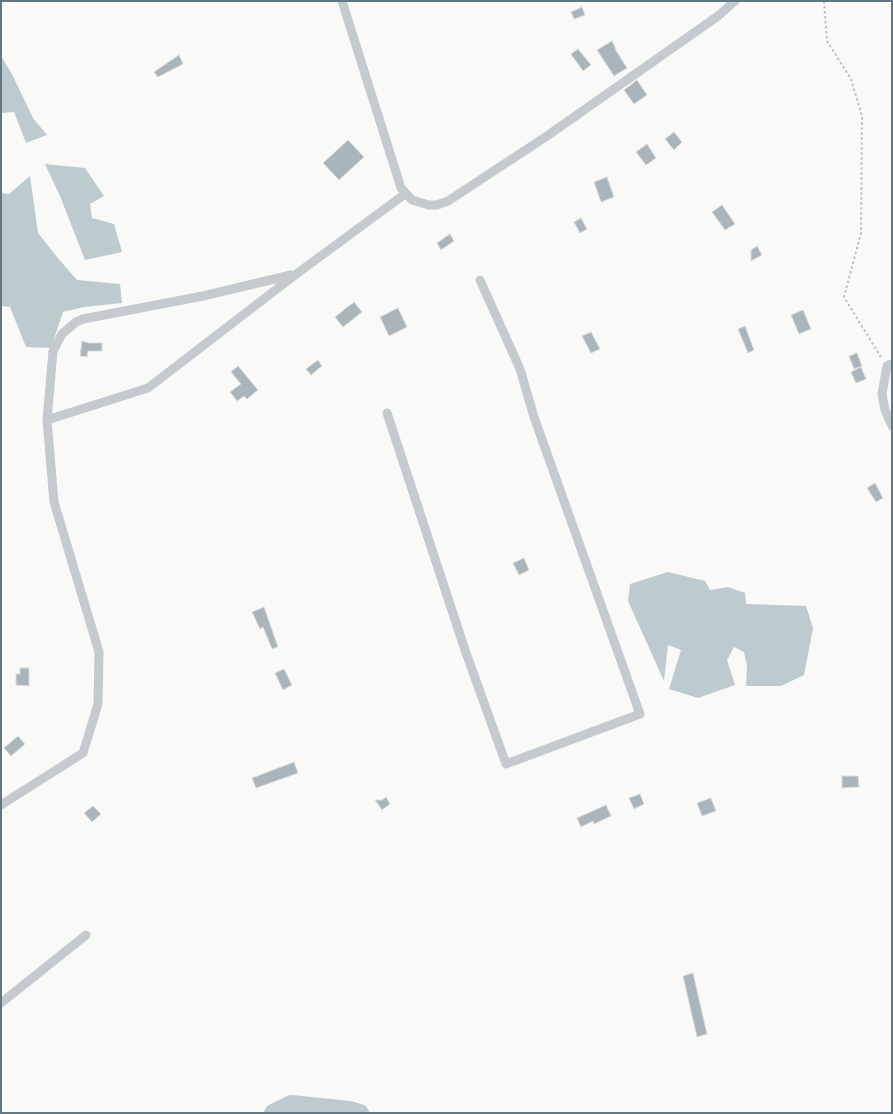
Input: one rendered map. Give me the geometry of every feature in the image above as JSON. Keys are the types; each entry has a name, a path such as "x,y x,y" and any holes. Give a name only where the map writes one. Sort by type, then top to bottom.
{"street":[{"path":"342,1 401,188 419,203 429,206 448,201 546,136 718,16 735,1"},
{"path":"47,420 148,388 294,275 406,194"},
{"path":"1,805 82,753 98,704 99,652 54,502 47,420 53,351 62,334 76,322 83,319 203,296 294,275"},
{"path":"387,413 465,650 506,764 640,714 534,417 520,369 480,280"},
{"path":"889,365 882,394 885,410 892,426"},
{"path":"1,1003 86,935"}],"path":[{"path":"824,1 827,41 851,79 862,116 861,232 844,297 889,365"}],"shaded area":[{"path":"1,56 12,74 33,118 47,135 26,143 14,112 1,113"},
{"path":"45,164 85,168 104,196 90,204 92,218 114,224 122,252 85,260 60,196"},
{"path":"30,176 38,233 57,257 77,280 120,284 122,303 84,307 63,312 51,348 26,347 10,307 1,306 1,193 9,194"},
{"path":"668,572 705,581 710,590 728,587 745,593 746,604 806,606 813,628 804,675 781,686 746,686 747,666 744,652 734,647 727,660 735,685 698,698 669,689 681,650 668,645 664,681 628,601 630,584"}],"building":[{"path":"582,7 585,15 574,19 571,12"},
{"path":"612,41 627,68 614,76 597,50"},
{"path":"578,49 591,65 583,71 571,54"},
{"path":"179,55 183,64 158,77 154,72"},
{"path":"637,80 647,95 634,104 624,90"},
{"path":"674,132 682,142 674,150 665,139"},
{"path":"348,140 364,157 339,180 323,163"},
{"path":"647,144 656,158 646,165 636,152"},
{"path":"607,177 614,197 601,202 594,182"},
{"path":"722,205 735,224 725,230 712,212"},
{"path":"581,218 587,229 580,233 574,222"},
{"path":"450,234 454,241 441,250 437,243"},
{"path":"757,246 762,255 751,261 751,250"},
{"path":"354,302 362,312 343,327 335,317"},
{"path":"398,308 407,327 389,336 380,317"},
{"path":"803,310 811,329 799,334 791,315"},
{"path":"745,326 754,350 748,353 738,329"},
{"path":"591,332 600,349 591,353 582,336"},
{"path":"82,341 102,343 102,351 88,351 87,357 80,356"},
{"path":"857,353 862,366 854,369 849,356"},
{"path":"318,360 322,366 311,375 306,369"},
{"path":"238,366 258,390 247,399 244,396 237,401 230,392 241,384 231,372"},
{"path":"861,367 866,379 856,383 851,372"},
{"path":"875,483 883,498 876,502 867,488"},
{"path":"524,558 529,570 519,575 513,563"},
{"path":"264,607 278,647 272,649 263,627 260,629 252,612"},
{"path":"20,668 29,668 29,686 16,685 16,674 20,674"},
{"path":"284,669 292,685 283,690 275,673"},
{"path":"18,736 25,744 11,756 4,748"},
{"path":"294,762 298,773 256,788 252,778"},
{"path":"842,776 858,776 859,787 842,788"},
{"path":"640,794 644,804 634,809 629,798"},
{"path":"386,797 390,804 382,810 375,800 382,800"},
{"path":"711,798 716,811 702,816 697,803"},
{"path":"606,805 611,816 594,824 593,821 581,827 577,818"},
{"path":"93,806 101,814 92,822 84,813"},
{"path":"693,973 707,1034 697,1037 683,976"}],"waterway":[{"path":"273,1113 291,1104 350,1110 360,1113"}]}
